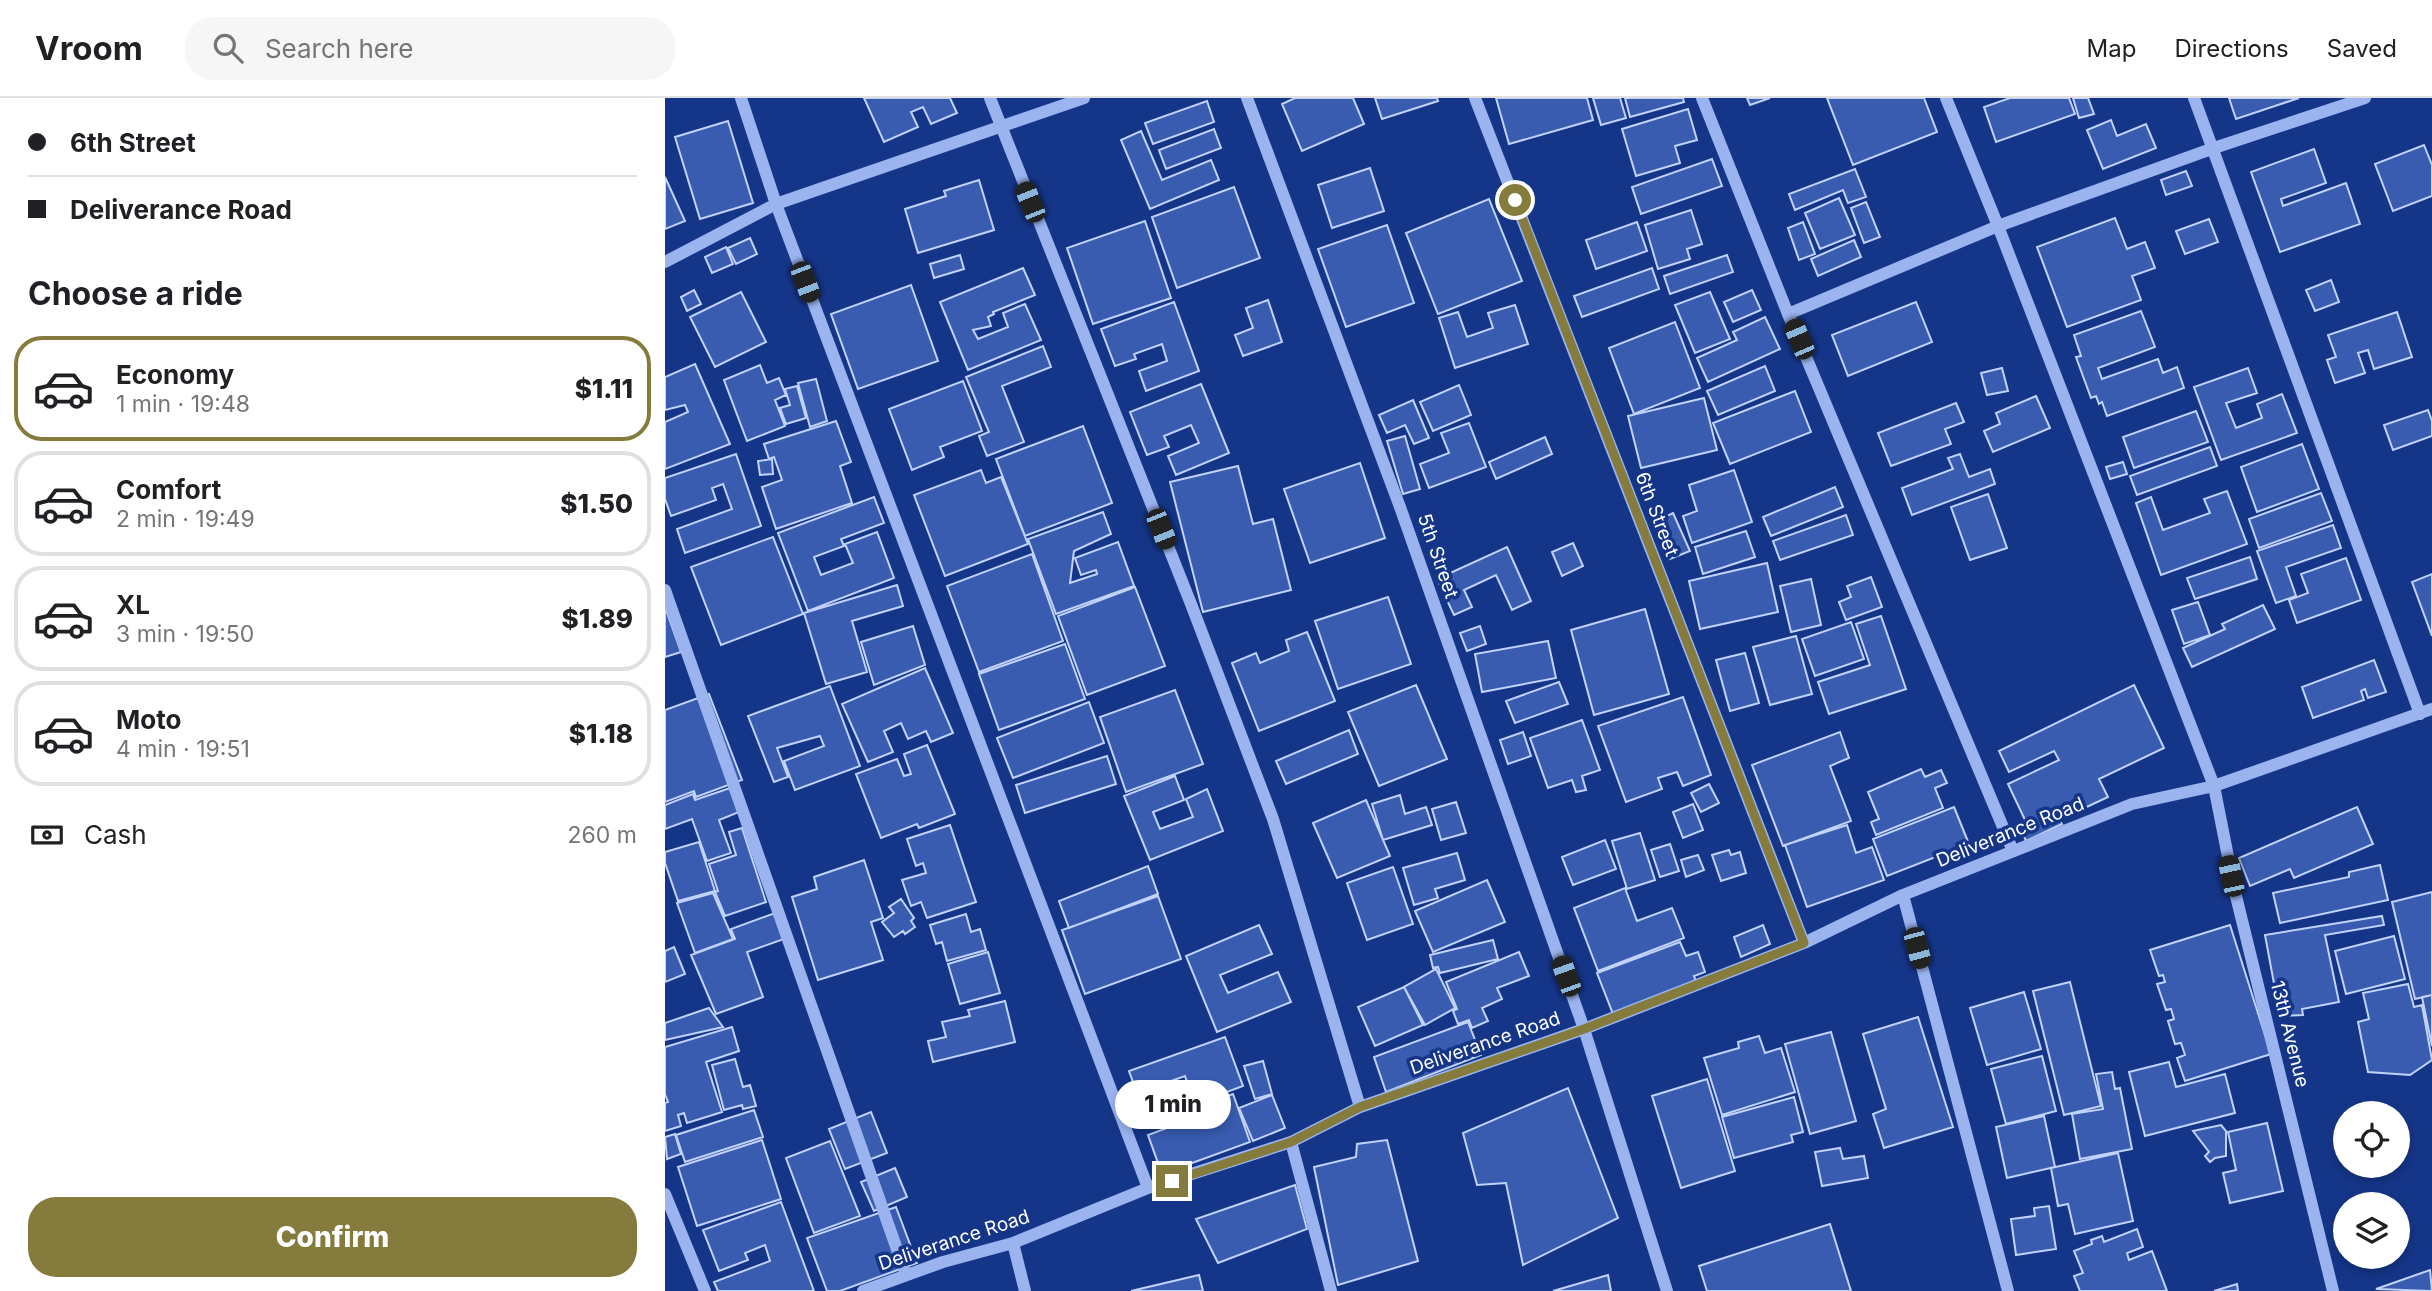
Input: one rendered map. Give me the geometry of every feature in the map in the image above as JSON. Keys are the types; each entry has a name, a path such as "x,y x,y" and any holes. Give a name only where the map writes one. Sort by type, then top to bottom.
{"street":[{"path":"741,98 776,204 1148,1188"},
{"path":"990,98 1191,604 1273,819 1360,1107"},
{"path":"665,262 776,204 1084,98"},
{"name":"5th Street","path":"1247,98 1400,507 1584,1029 1667,1291"},
{"name":"6th Street","path":"1475,98 1804,943"},
{"path":"1702,98 2013,851"},
{"name":"13th Avenue","path":"1946,98 2214,786 2235,892 2333,1291"},
{"path":"2194,98 2426,712"},
{"path":"1789,314 1998,226 2214,148 2365,98"},
{"path":"665,590 906,1275"},
{"name":"Deliverance Road","path":"863,1291 943,1262 1013,1243 1148,1188 1291,1142 1360,1107 1584,1029 1804,943 1903,895 2132,804 2214,786 2426,712"},
{"path":"1903,895 2008,1291"},
{"path":"1291,1142 1331,1291"},
{"path":"665,1194 705,1291"},
{"path":"1013,1243 1025,1291"}],"building":[{"path":"864,98 950,98 957,113 931,124 923,107 911,112 918,127 884,142"},
{"path":"1295,98 1353,98 1364,124 1302,151 1282,104"},
{"path":"1375,98 1437,98 1438,101 1382,119"},
{"path":"1496,98 1587,98 1593,120 1509,144"},
{"path":"1593,98 1620,98 1626,118 1601,125"},
{"path":"1625,98 1683,98 1684,102 1630,117"},
{"path":"1747,98 1770,98 1750,105"},
{"path":"1827,98 1924,98 1937,132 1853,165"},
{"path":"2010,98 2069,98 2075,114 1996,142 1984,107"},
{"path":"2073,98 2088,98 2094,114 2079,118"},
{"path":"2229,98 2299,98 2236,119"},
{"path":"1207,101 1214,122 1153,144 1145,123"},
{"path":"1688,109 1697,140 1675,146 1680,163 1636,176 1622,129"},
{"path":"2111,120 2117,136 2146,124 2156,148 2103,169 2087,130"},
{"path":"728,121 753,203 700,219 675,137"},
{"path":"1214,129 1221,148 1166,169 1159,150"},
{"path":"1141,131 1162,180 1211,160 1219,180 1150,209 1121,140"},
{"path":"2424,145 2432,165 2432,196 2393,211 2375,164"},
{"path":"2314,149 2326,183 2281,199 2283,206 2346,183 2360,224 2280,252 2251,172"},
{"path":"1712,159 1722,186 1641,214 1632,187"},
{"path":"1370,168 1384,211 1332,228 1318,185"},
{"path":"1855,169 1866,197 1848,203 1843,190 1795,210 1789,194"},
{"path":"2186,171 2192,186 2166,195 2161,180"},
{"path":"665,177 685,221 665,229"},
{"path":"979,180 994,230 918,253 905,209 946,196 944,191"},
{"path":"1234,187 1260,258 1177,288 1152,217"},
{"path":"1839,198 1855,235 1820,249 1805,213"},
{"path":"1489,199 1522,281 1438,314 1406,233"},
{"path":"1866,202 1880,237 1864,243 1851,208"},
{"path":"1691,210 1702,244 1687,249 1690,259 1658,269 1645,225"},
{"path":"2115,218 2127,249 2145,242 2155,268 2132,276 2141,300 2067,327 2037,247"},
{"path":"2209,219 2218,242 2185,254 2176,231"},
{"path":"1145,221 1171,298 1093,324 1067,248"},
{"path":"1637,222 1647,251 1596,269 1586,240"},
{"path":"1803,222 1815,254 1799,260 1788,228"},
{"path":"1387,225 1414,303 1346,327 1318,249"},
{"path":"750,238 757,254 736,264 728,248"},
{"path":"1854,240 1861,257 1818,276 1811,259"},
{"path":"726,247 733,264 712,273 705,257"},
{"path":"960,255 964,269 934,278 930,264"},
{"path":"1727,255 1733,272 1670,294 1664,276"},
{"path":"1023,268 1035,295 993,312 994,314 988,317 991,326 973,330 978,339 1008,327 1003,313 1025,304 1041,340 968,370 940,302"},
{"path":"1652,268 1659,289 1582,317 1574,296"},
{"path":"2331,280 2339,302 2315,311 2306,290"},
{"path":"911,285 938,361 858,389 831,314"},
{"path":"694,290 701,304 687,311 681,297"},
{"path":"1752,290 1761,310 1733,322 1724,302"},
{"path":"741,292 766,342 715,367 690,317"},
{"path":"1710,292 1730,339 1695,353 1675,305"},
{"path":"1268,300 1282,342 1243,356 1235,335 1253,328 1246,308"},
{"path":"1174,302 1199,371 1146,391 1139,371 1167,361 1162,344 1134,354 1136,359 1115,366 1101,329"},
{"path":"1916,302 1932,342 1848,376 1832,335"},
{"path":"1515,305 1528,344 1455,368 1439,318 1458,312 1467,337 1493,328 1488,313"},
{"path":"2141,311 2155,347 2098,368 2102,379 2158,359 2163,373 2177,367 2184,388 2107,416 2102,402 2099,404 2096,396 2091,398 2076,357 2081,356 2074,335"},
{"path":"2397,312 2412,357 2374,369 2368,350 2358,353 2365,373 2335,383 2327,360 2336,357 2328,335"},
{"path":"1765,317 1780,349 1708,382 1697,358 1737,340 1733,332"},
{"path":"1675,322 1700,388 1634,414 1609,348"},
{"path":"1043,346 1051,367 1002,386 1024,442 987,456 979,436 989,432 966,377"},
{"path":"695,364 730,444 665,469 665,422 688,412 685,405 665,410 665,377"},
{"path":"760,365 767,383 779,378 786,395 775,400 785,426 747,441 724,380"},
{"path":"1765,366 1775,391 1718,415 1707,391"},
{"path":"2002,368 2008,391 1987,395 1981,373"},
{"path":"2248,368 2257,393 2226,403 2236,428 2262,418 2257,404 2282,394 2297,433 2221,460 2194,387"},
{"path":"816,379 827,421 810,427 798,383"},
{"path":"963,381 982,431 940,447 944,457 912,470 889,409"},
{"path":"1201,384 1229,453 1176,475 1168,456 1199,443 1191,425 1164,436 1169,447 1147,455 1130,412"},
{"path":"1459,385 1471,415 1433,431 1420,402"},
{"path":"797,386 806,418 786,424 780,408 790,405 785,389"},
{"path":"1795,391 1811,432 1730,464 1713,423"},
{"path":"2036,396 2050,428 1993,452 1984,431 2000,424 1996,413"},
{"path":"1704,398 1717,450 1641,468 1628,416"},
{"path":"1413,400 1429,438 1414,444 1405,425 1387,433 1379,415"},
{"path":"1956,403 1964,422 1945,429 1951,444 1891,466 1878,433"},
{"path":"2428,410 2432,421 2432,436 2393,450 2384,425"},
{"path":"2196,411 2208,442 2134,468 2123,437"},
{"path":"836,421 851,462 840,466 852,503 776,529 762,487 782,480 774,457 769,459 764,444"},
{"path":"1469,423 1486,467 1429,488 1420,464 1449,453 1441,433"},
{"path":"1083,426 1112,503 1025,536 996,459"},
{"path":"1405,436 1420,489 1403,494 1387,441"},
{"path":"1545,437 1552,454 1496,479 1489,462"},
{"path":"2302,444 2319,489 2257,512 2241,467"},
{"path":"2210,447 2217,466 2137,495 2130,476"},
{"path":"736,454 761,526 685,553 677,529 732,509 723,484 712,488 716,500 671,516 665,499 665,478"},
{"path":"1960,454 1969,477 1990,469 1995,484 1912,515 1902,488 1953,469 1948,458"},
{"path":"772,459 773,474 760,475 758,461"},
{"path":"2123,462 2127,474 2110,479 2106,467"},
{"path":"1360,463 1385,538 1310,563 1284,489"},
{"path":"1238,466 1253,524 1273,519 1291,590 1203,612 1170,482"},
{"path":"981,470 986,483 1001,477 1028,544 945,576 914,495"},
{"path":"1734,470 1752,522 1692,543 1683,516 1697,511 1689,485"},
{"path":"1835,487 1843,507 1771,536 1763,517"},
{"path":"2227,491 2247,544 2161,575 2136,503 2151,497 2163,530 2210,513 2204,499"},
{"path":"2321,493 2332,521 2259,548 2249,519"},
{"path":"1988,494 2007,548 1970,560 1951,507"},
{"path":"874,497 884,523 841,539 844,546 814,557 821,575 853,563 845,544 877,532 894,578 808,611 778,533"},
{"path":"1103,512 1111,534 1074,551 1070,583 1097,574 1096,570 1081,575 1075,558 1118,542 1134,586 1056,614 1028,539"},
{"path":"1673,513 1690,551 1670,559 1654,522"},
{"path":"1846,515 1853,535 1780,560 1773,541"},
{"path":"2333,525 2341,548 2286,567 2296,596 2276,603 2257,551"},
{"path":"1746,531 1755,557 1703,574 1695,547"},
{"path":"773,537 803,614 721,645 691,567"},
{"path":"1573,543 1583,566 1562,576 1552,552"},
{"path":"1507,547 1531,601 1512,610 1496,575 1464,590 1472,607 1454,615 1437,579"},
{"path":"1032,554 1063,641 979,672 947,586"},
{"path":"2250,557 2257,579 2195,599 2187,578"},
{"path":"2346,558 2361,600 2297,623 2289,600 2308,593 2301,574"},
{"path":"1767,563 1778,612 1700,629 1689,581"},
{"path":"2432,574 2432,636 2412,582"},
{"path":"1871,577 1882,607 1846,620 1839,602 1851,597 1847,586"},
{"path":"1811,579 1821,625 1791,632 1780,586"},
{"path":"897,585 903,606 852,621 867,672 826,684 804,613"},
{"path":"1135,587 1165,666 1087,695 1058,616"},
{"path":"1388,597 1411,664 1338,689 1315,621"},
{"path":"2198,602 2210,635 2184,644 2172,610"},
{"path":"2263,605 2275,629 2192,667 2183,648 2225,629 2222,624"},
{"path":"665,607 681,652 665,657"},
{"path":"1645,609 1669,694 1594,715 1571,630"},
{"path":"1881,616 1906,689 1829,714 1818,682 1870,665 1856,624"},
{"path":"1851,622 1864,659 1815,676 1802,639"},
{"path":"913,626 925,665 874,685 861,642"},
{"path":"1480,626 1486,644 1467,651 1460,633"},
{"path":"1307,632 1335,701 1259,731 1232,663 1256,653 1260,663 1289,651 1286,640"},
{"path":"1796,636 1812,694 1770,705 1753,647"},
{"path":"1548,641 1556,678 1482,692 1475,654"},
{"path":"1065,644 1085,699 999,730 979,674"},
{"path":"1745,653 1759,703 1730,711 1716,660"},
{"path":"2374,660 2386,692 2368,698 2365,689 2361,691 2364,700 2313,718 2302,687"},
{"path":"925,668 953,733 931,742 926,731 908,739 901,723 884,731 893,752 868,762 842,704"},
{"path":"1559,682 1568,704 1515,723 1506,701"},
{"path":"1416,685 1447,759 1379,786 1348,712"},
{"path":"2134,685 2164,748 2099,779 2108,797 2059,820 2062,824 2026,841 2019,825 2026,822 2008,784 2059,760 2054,751 2009,772 1999,751"},
{"path":"830,686 860,766 795,790 784,761 824,746 820,736 777,748 788,777 774,782 748,716"},
{"path":"1175,690 1203,764 1126,792 1100,717"},
{"path":"709,694 742,780 696,797 694,791 665,802 665,710"},
{"path":"1683,697 1711,775 1683,786 1677,772 1658,778 1662,789 1626,802 1598,726"},
{"path":"1089,702 1104,743 1013,778 997,738"},
{"path":"1582,720 1600,770 1582,776 1586,790 1576,792 1572,780 1548,788 1530,738"},
{"path":"1349,730 1358,754 1286,784 1276,761"},
{"path":"1523,732 1531,756 1508,764 1500,740"},
{"path":"1840,732 1849,758 1830,766 1851,821 1783,846 1752,765"},
{"path":"927,745 955,814 919,828 917,824 881,838 856,774 897,759 904,776 911,774 904,754"},
{"path":"1107,756 1116,784 1025,813 1016,785"},
{"path":"1921,769 1925,777 1941,770 1947,783 1935,788 1943,808 1876,835 1871,822 1879,819 1868,792"},
{"path":"1175,776 1184,800 1153,812 1160,829 1193,817 1186,799 1207,789 1223,831 1150,860 1124,796"},
{"path":"1709,784 1719,803 1701,812 1691,793"},
{"path":"730,788 739,812 719,820 731,853 707,861 692,819 665,829 665,805 693,794 695,800"},
{"path":"1400,795 1405,814 1426,807 1432,825 1383,840 1372,804"},
{"path":"1366,800 1390,856 1337,878 1313,823"},
{"path":"1456,802 1466,833 1441,840 1432,809"},
{"path":"1693,804 1703,830 1683,838 1673,812"},
{"path":"1954,807 1969,844 1887,876 1873,839"},
{"path":"2357,807 2373,844 2294,878 2290,869 2250,886 2239,858"},
{"path":"950,825 976,902 927,918 921,902 911,906 902,880 926,873 923,863 916,866 907,839"},
{"path":"1847,825 1856,853 1872,847 1884,880 1807,907 1785,845"},
{"path":"742,828 766,902 725,916 715,892 718,891 709,864 736,855 729,832"},
{"path":"1640,833 1655,880 1627,889 1612,841"},
{"path":"1605,840 1616,869 1573,885 1562,857"},
{"path":"699,842 715,891 678,901 665,863 665,852"},
{"path":"1670,844 1679,871 1660,877 1651,850"},
{"path":"1729,850 1731,855 1740,852 1746,873 1721,881 1712,855"},
{"path":"1457,853 1465,880 1435,889 1438,898 1414,905 1403,868"},
{"path":"1698,855 1704,870 1686,877 1681,860"},
{"path":"864,860 883,918 871,922 883,960 818,980 792,897 817,889 814,877"},
{"path":"2380,865 2388,900 2280,923 2273,893 2349,877 2349,872"},
{"path":"1148,866 1158,894 1069,928 1059,901"},
{"path":"1393,867 1413,924 1367,940 1347,883"},
{"path":"1487,880 1505,922 1433,952 1415,911"},
{"path":"1625,888 1637,921 1672,908 1684,938 1598,971 1574,908"},
{"path":"2432,892 2432,995 2415,999 2392,902"},
{"path":"713,893 733,939 695,953 677,903"},
{"path":"1158,896 1181,959 1085,994 1062,930"},
{"path":"901,899 914,918 911,921 915,927 894,937 882,922 894,913 889,907"},
{"path":"775,913 784,939 747,952 763,997 716,1014 691,955 735,939 731,929"},
{"path":"966,914 971,932 980,929 986,950 947,961 942,942 936,944 930,925"},
{"path":"2382,916 2384,925 2325,935 2339,1002 2302,1009 2303,1015 2280,1016 2265,935"},
{"path":"1259,925 1272,954 1220,975 1228,993 1278,972 1291,1002 1217,1032 1186,956"},
{"path":"1763,925 1770,944 1741,957 1734,937"},
{"path":"2230,925 2271,1054 2185,1081 2177,1058 2185,1055 2181,1043 2175,1044 2168,1021 2174,1019 2171,1009 2166,1010 2157,984 2165,982 2163,975 2159,976 2150,950"},
{"path":"2394,936 2405,979 2346,994 2335,951"},
{"path":"1493,940 1498,959 1440,973 1438,967 1433,968 1430,955"},
{"path":"1680,942 1686,956 1698,952 1705,972 1694,976 1696,982 1613,1014 1597,973"},
{"path":"674,947 685,974 665,982 665,951"},
{"path":"988,952 1000,993 960,1004 948,964"},
{"path":"1519,952 1529,976 1497,988 1502,999 1482,1008 1488,1021 1472,1028 1469,1020 1458,1024 1453,1011 1457,1009 1446,982"},
{"path":"1436,969 1455,1008 1425,1025 1404,987"},
{"path":"2070,982 2101,1106 2064,1115 2033,991"},
{"path":"2408,984 2414,1007 2422,1005 2432,1060 2410,1075 2368,1072 2358,1022 2369,1019 2363,993"},
{"path":"1404,987 1423,1025 1375,1046 1358,1007"},
{"path":"2024,992 2041,1049 1987,1065 1970,1008"},
{"path":"2432,995 2432,1046 2422,997"},
{"path":"1005,1001 1015,1042 933,1062 928,1041 946,1037 942,1022 970,1016 968,1010"},
{"path":"709,1008 723,1027 665,1040 665,1023"},
{"path":"1918,1017 1953,1127 1884,1148 1873,1114 1886,1109 1863,1034"},
{"path":"1468,1022 1481,1055 1386,1092 1374,1057"},
{"path":"732,1027 739,1051 706,1062 722,1112 687,1123 684,1113 678,1115 681,1126 665,1131 665,1103 668,1102 665,1094 665,1047"},
{"path":"1831,1032 1856,1121 1810,1134 1785,1044"},
{"path":"1759,1036 1765,1053 1781,1048 1795,1092 1722,1115 1704,1058 1739,1048 1738,1042"},
{"path":"1225,1037 1243,1086 1216,1096 1219,1102 1151,1126 1141,1098 1187,1082 1185,1076 1137,1093 1129,1071"},
{"path":"2042,1056 2056,1111 2006,1124 1991,1069"},
{"path":"735,1059 743,1087 750,1085 756,1106 743,1109 742,1105 724,1110 712,1065"},
{"path":"1263,1061 1272,1094 1255,1099 1244,1066"},
{"path":"2169,1062 2176,1087 2225,1074 2235,1113 2145,1136 2129,1072"},
{"path":"2112,1072 2115,1089 2120,1088 2132,1149 2080,1159 2072,1114 2103,1109 2096,1074"},
{"path":"1707,1079 1735,1171 1681,1188 1652,1096"},
{"path":"1568,1088 1618,1218 1523,1265 1506,1183 1477,1185 1463,1133"},
{"path":"1233,1094 1250,1142 1162,1174 1148,1135 1216,1110 1214,1104 1220,1102 1219,1099"},
{"path":"1272,1095 1285,1128 1253,1141 1239,1108"},
{"path":"1794,1097 1803,1132 1791,1135 1793,1142 1734,1158 1722,1117"},
{"path":"754,1110 763,1137 685,1162 676,1135"},
{"path":"871,1112 887,1153 845,1169 829,1129"},
{"path":"2044,1116 2055,1167 2007,1178 1996,1127"},
{"path":"2267,1123 2283,1191 2230,1203 2223,1173 2236,1170 2228,1132"},
{"path":"2221,1125 2226,1131 2226,1156 2210,1162 2205,1156 2209,1152 2193,1131"},
{"path":"675,1134 681,1154 667,1159 665,1137"},
{"path":"762,1140 781,1199 697,1226 678,1167"},
{"path":"1387,1140 1418,1261 1338,1285 1314,1167 1356,1157 1357,1144"},
{"path":"830,1141 860,1216 814,1233 786,1158"},
{"path":"1840,1148 1843,1159 1864,1156 1868,1178 1822,1186 1815,1152"},
{"path":"2118,1153 2133,1221 2075,1234 2068,1204 2058,1206 2051,1168"},
{"path":"895,1168 907,1197 874,1211 861,1182"},
{"path":"1295,1185 1307,1229 1218,1263 1196,1219"},
{"path":"781,1202 814,1291 718,1291 714,1282 770,1261 765,1245 745,1253 748,1260 719,1271 703,1230"},
{"path":"2049,1206 2056,1249 2016,1255 2011,1219 2035,1216 2034,1208"},
{"path":"896,1207 917,1263 840,1291 827,1291 807,1238"},
{"path":"1830,1224 1851,1291 1707,1291 1699,1266"},
{"path":"2137,1229 2143,1247 2127,1253 2129,1260 2152,1251 2167,1291 2080,1291 2074,1276 2083,1273 2074,1251 2092,1244 2091,1240 2102,1236 2104,1242"},
{"path":"2430,1270 2432,1291 2376,1289"},
{"path":"1199,1275 1203,1291 1131,1291"},
{"path":"1608,1275 1611,1291 1553,1291"},
{"path":"2237,1284 2238,1291 2214,1291"}],"route":[{"path":"1172,1181 1291,1142 1360,1107 1584,1029 1804,943 1515,200"}]}
